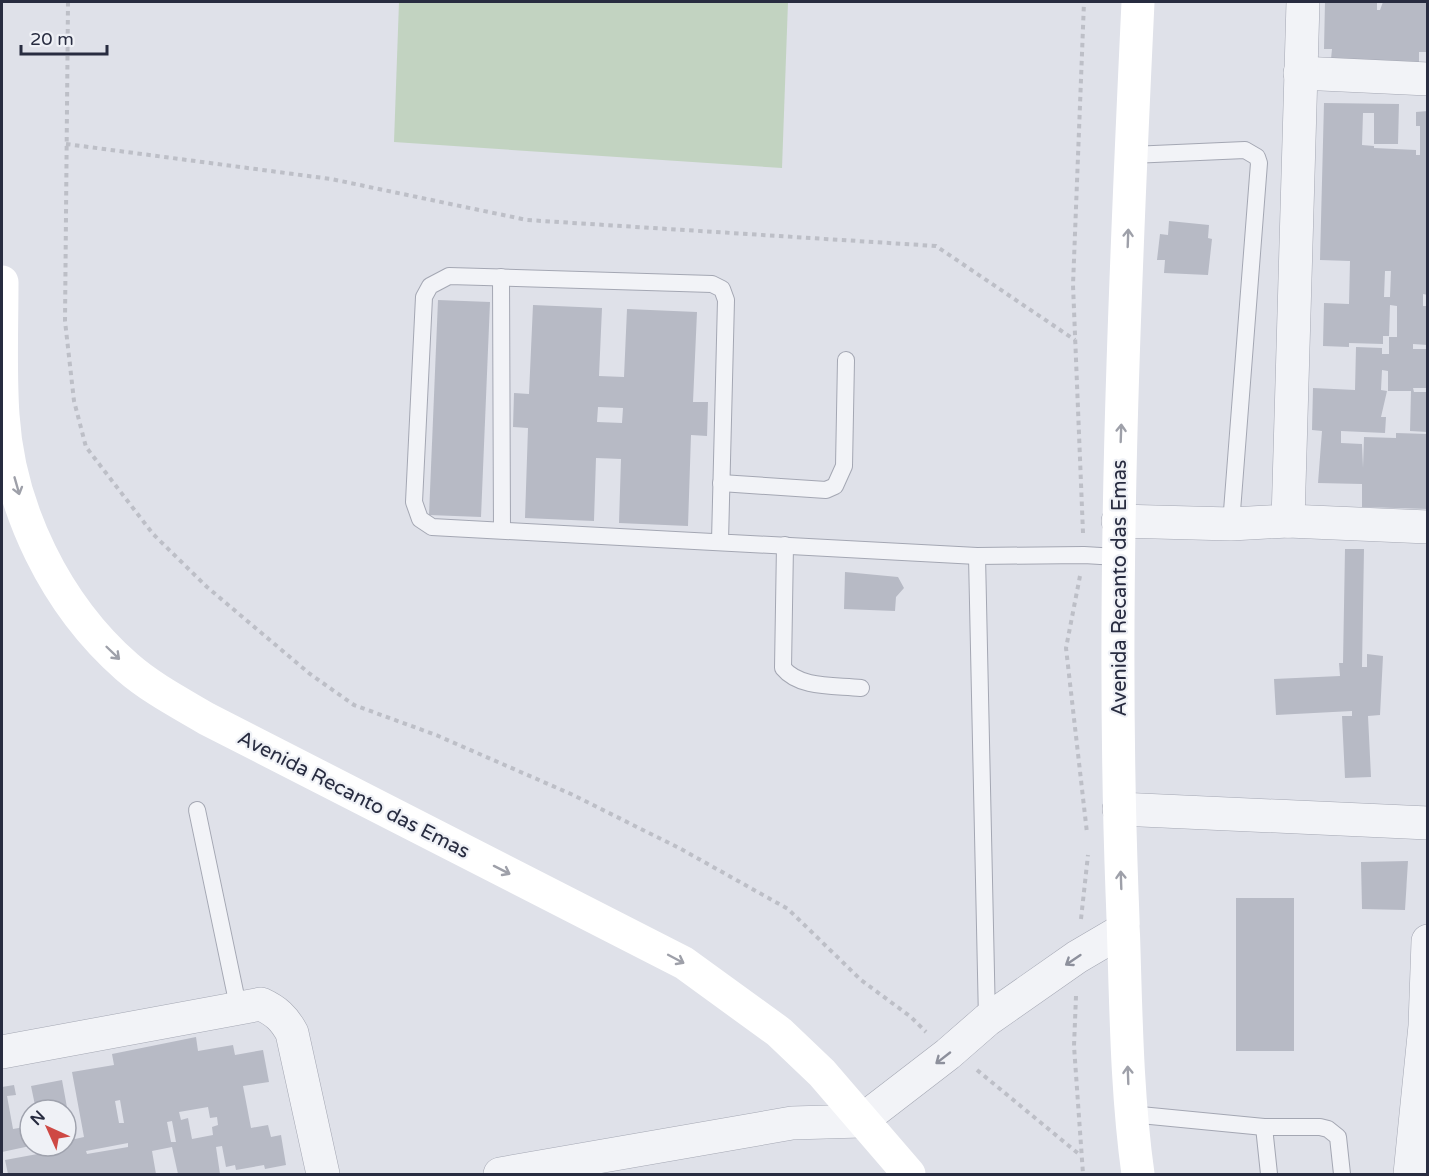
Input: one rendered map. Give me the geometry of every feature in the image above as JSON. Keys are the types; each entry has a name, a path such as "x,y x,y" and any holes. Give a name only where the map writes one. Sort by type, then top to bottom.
{"main road":[{"name":"Avenida Recanto das Emas","path":"1138,2 1117,557 1119,809 1123,930 1130,1114 1138,1174"},
{"name":"Avenida Recanto das Emas","path":"2,282 3,415 9,460 23,508 44,559 67,598 93,633 128,667 164,693 207,719 684,963 779,1032 822,1073 909,1174"}],"street":[{"path":"1288,521 1303,2"},
{"path":"1300,73 1428,79"},
{"path":"1118,521 1231,524 1288,521 1428,527"},
{"path":"1119,809 1428,823"},
{"path":"500,1174 596,1166 792,1123 861,1121 948,1054 987,1020 1077,957 1123,930"},
{"path":"1410,1174 1426,1026 1428,941"},
{"path":"2,1052 238,1006 261,1004 275,1011 286,1021 292,1033 323,1174"},
{"path":"792,1123 817,1103 823,1091 822,1073"}],"lane":[{"path":"1131,155 1245,150 1257,157 1259,163 1231,524"},
{"path":"720,541 726,300 722,289 712,284 449,276 430,286 424,297 414,502 420,519 432,527 977,556 1117,557"},
{"path":"501,278 502,530"},
{"path":"721,483 826,490 835,486 844,466 846,360"},
{"path":"784,545 783,669 791,678 802,682 861,688"},
{"path":"977,556 987,1020"},
{"path":"196,810 238,1006"},
{"path":"1130,1114 1264,1127 1320,1127 1334,1132 1338,1137 1342,1174"},
{"path":"1264,1127 1269,1174"}],"path":[{"path":"68,2 65,321 74,400 86,447 153,534 207,587 310,674 354,705 436,735 570,794 681,849 788,909 861,980 911,1017 948,1054 982,1073 1080,1155"},
{"path":"1084,2 1073,285 1084,555 1066,648 1088,837"},
{"path":"66,144 331,179 527,220 936,246 1075,340"},
{"path":"1083,1174 1074,1046 1077,957 1089,849"}],"green space":[{"path":"399,2 788,2 782,168 394,142"}],"building":[{"path":"1325,2 1377,2 1377,10 1380,10 1383,2 1428,2 1428,52 1419,52 1419,63 1331,59 1332,49 1324,49"},
{"path":"1324,103 1399,104 1398,144 1374,144 1374,113 1363,113 1362,145 1374,146 1374,148 1416,150 1416,155 1420,155 1420,126 1416,126 1416,112 1428,111 1428,295 1423,294 1423,306 1428,306 1428,345 1413,344 1413,349 1428,349 1428,388 1413,388 1414,392 1428,392 1428,432 1410,431 1411,391 1388,391 1388,371 1382,370 1381,390 1387,391 1381,417 1386,417 1385,433 1341,431 1341,443 1362,444 1363,468 1364,437 1396,438 1396,433 1428,434 1428,509 1362,507 1362,484 1318,483 1322,431 1312,430 1313,388 1355,390 1356,347 1382,348 1382,354 1389,354 1389,337 1397,337 1397,306 1390,305 1389,336 1383,336 1383,344 1349,343 1349,347 1323,346 1324,303 1349,304 1350,261 1320,260","holes":["1385,271 1391,271 1390,297 1384,297"]},
{"path":"1169,221 1209,225 1208,238 1212,239 1208,275 1164,273 1165,260 1157,260 1160,234 1168,235"},
{"path":"438,300 490,302 481,517 429,515"},
{"path":"533,305 602,308 599,376 624,377 627,309 697,312 693,402 708,402 707,436 691,435 688,526 619,523 621,459 596,458 594,521 525,518 528,428 513,427 514,393 529,394","holes":["598,407 623,408 622,423 597,422"]},
{"path":"1345,549 1364,549 1362,667 1367,667 1367,654 1383,656 1380,715 1368,716 1371,777 1345,778 1342,716 1352,716 1352,711 1276,715 1274,679 1340,676 1339,663 1343,663"},
{"path":"845,572 898,577 904,588 896,597 895,611 844,609"},
{"path":"1408,861 1405,910 1362,909 1361,862"},
{"path":"1236,898 1294,898 1294,1051 1236,1051"},
{"path":"196,1037 198,1051 233,1045 235,1055 263,1050 269,1082 243,1086 251,1128 268,1125 271,1137 281,1135 286,1165 265,1169 264,1165 236,1170 235,1165 226,1167 222,1146 216,1147 220,1174 178,1174 172,1147 152,1151 156,1174 8,1174 5,1160 18,1158 78,1158 78,1138 84,1137 72,1072 114,1065 112,1054","holes":["120,1100 124,1123 119,1123 115,1101","208,1107 210,1118 217,1117 218,1125 212,1127 213,1135 192,1139 188,1118 181,1120 179,1112","172,1121 176,1142 171,1142 167,1122","128,1143 128,1147 87,1154 86,1151"]},
{"path":"62,1080 65,1098 34,1098 31,1086"},
{"path":"14,1085 16,1095 7,1096 13,1129 18,1128 18,1149 2,1152 2,1087"}]}
